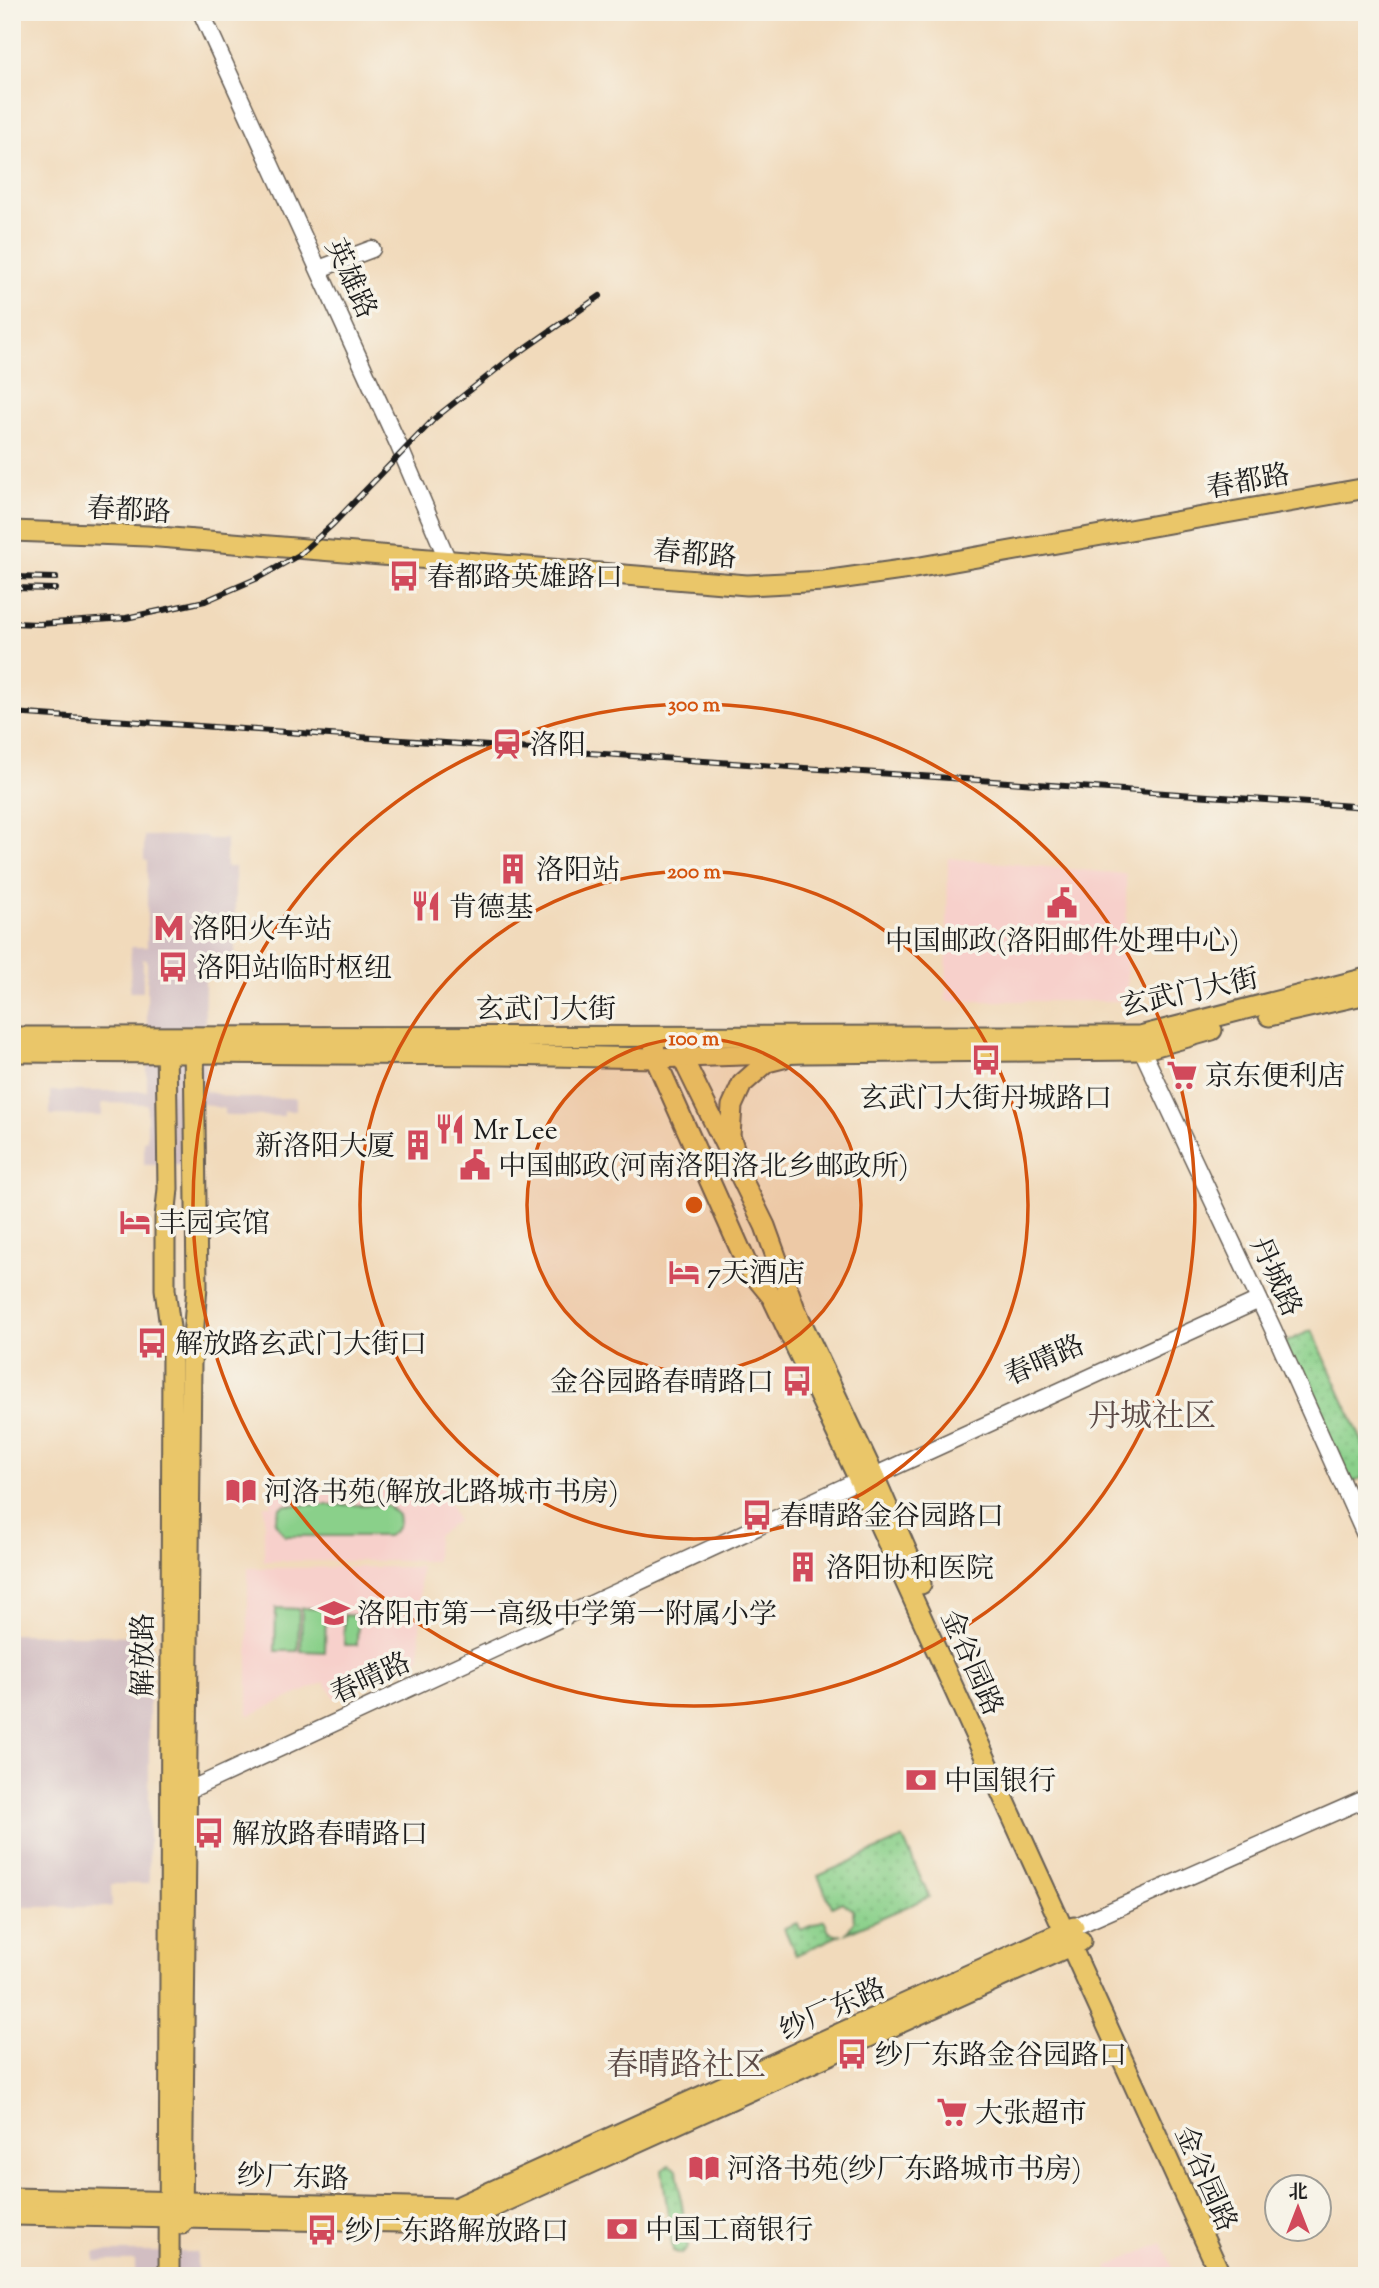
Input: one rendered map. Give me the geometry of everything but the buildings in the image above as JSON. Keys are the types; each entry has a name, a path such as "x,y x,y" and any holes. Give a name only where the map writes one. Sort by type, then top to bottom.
{"main road":[{"name":"春都路","path":"12,538 147,543 747,585 824,581 909,569 1367,488"},
{"name":"春都路","path":"12,531 147,536 748,592 827,587 910,575 1367,495"},
{"name":"玄武门大街","path":"12,1037 166,1044 654,1037 1141,1043 1367,978"},
{"name":"玄武门大街","path":"195,1044 486,1055 655,1058 1141,1043 1367,994"},
{"name":"金谷园路","path":"654,1037 655,1058 749,1269 772,1297 867,1474"},
{"name":"金谷园路","path":"680,1037 682,1057 765,1226 795,1309 1221,2276"},
{"name":"玄武门大街","path":"12,1052 166,1044"},
{"name":"解放路","path":"166,1044 168,1189 165,1218 165,1289 172,1343 177,1793 175,2209 169,2276"},
{"name":"解放路","path":"177,1793 191,1364 197,1286 195,1044"},
{"path":"751,1195 730,1136 732,1106 742,1084 767,1062 805,1053"},
{"name":"金谷园路","path":"1073,1936 1229,2276"},
{"name":"纱厂东路","path":"12,2215 175,2209 455,2208 1073,1936"},
{"name":"纱厂东路","path":"12,2198 175,2209"},
{"name":"解放路","path":"175,2209 181,2276"}],"street":[{"name":"英雄路","path":"201,12 400,446 449,565"},
{"path":"318,269 372,249"},
{"name":"丹城路","path":"1141,1043 1367,1539"},
{"name":"春晴路","path":"177,1793 1257,1296"},
{"name":"纱厂东路","path":"1073,1936 1367,1798"}],"shaded area":[{"path":"144,836 204,836 209,839 226,839 226,867 235,867 235,961 205,962 205,1091 234,1098 296,1098 296,1111 284,1111 284,1116 231,1116 224,1114 224,1109 204,1104 184,1104 187,1165 144,1165 147,1104 102,1103 102,1116 50,1115 50,1091 147,1091 147,959 143,959 143,992 130,992 131,947 147,947 147,861 144,860"},
{"path":"948,858 1126,874 1127,1001 946,1001"},
{"name":"洛阳市第一高级中学第一附属小学","path":"441,1482 457,1521 437,1536 436,1561 264,1561 264,1505 271,1505 271,1490 419,1490"},
{"name":"洛阳市第一高级中学第一附属小学","path":"420,1567 420,1658 335,1699 325,1682 248,1716 248,1568"},
{"path":"12,1634 149,1636 149,1884 111,1884 112,1907 12,1907"},
{"path":"1162,2243 1176,2276 1111,2276 1107,2267"},
{"path":"95,2252 197,2252 197,2276 135,2276 135,2261 95,2261"}],"green space":[{"path":"1312,1330 1367,1452 1367,1476 1353,1483 1347,1480 1284,1343"},
{"path":"285,1505 387,1505 398,1515 399,1522 395,1530 387,1536 285,1536 275,1522 280,1508"},
{"path":"276,1608 299,1609 298,1651 275,1651"},
{"path":"302,1608 326,1609 325,1652 301,1651"},
{"path":"344,1615 358,1616 357,1645 344,1645"},
{"path":"903,1838 929,1897 846,1933 854,1922 853,1910 842,1902 832,1907 818,1876"},
{"path":"824,1920 829,1932 842,1934 796,1955 784,1928 797,1923 801,1930"},
{"path":"670,2165 677,2169 688,2248 682,2254 673,2251 662,2170"}],"railway":[{"path":"12,623 39,624 126,618 205,601 258,578 299,555 333,524 435,418 507,361 600,296"},
{"path":"12,577 56,578"},
{"path":"12,588 55,589"},
{"path":"12,713 1367,807"}],"place":[{"name":"春都路英雄路口","path":"404,576"},
{"name":"洛阳","path":"507,744"},
{"name":"洛阳站","path":"513,869"},
{"name":"中国邮政(洛阳邮件处理中心)","path":"1062,903"},
{"name":"肯德基","path":"426,906"},
{"name":"洛阳火车站","path":"169,928"},
{"name":"洛阳站临时枢纽","path":"173,967"},
{"name":"玄武门大街丹城路口","path":"986,1060"},
{"name":"京东便利店","path":"1182,1075"},
{"name":"Mr Lee","path":"450,1129"},
{"name":"新洛阳大厦","path":"418,1145"},
{"name":"中国邮政(河南洛阳洛北乡邮政所)","path":"475,1165"},
{"name":"丰园宾馆","path":"135,1222"},
{"name":"7天酒店","path":"684,1272"},
{"name":"解放路玄武门大街口","path":"152,1343"},
{"name":"金谷园路春晴路口","path":"797,1381"},
{"name":"河洛书苑(解放北路城市书房)","path":"241,1491"},
{"name":"春晴路金谷园路口","path":"757,1515"},
{"name":"洛阳协和医院","path":"803,1567"},
{"name":"洛阳市第一高级中学第一附属小学","path":"334,1613"},
{"name":"中国银行","path":"921,1780"},
{"name":"解放路春晴路口","path":"209,1833"},
{"name":"纱厂东路金谷园路口","path":"852,2054"},
{"name":"大张超市","path":"952,2112"},
{"name":"河洛书苑(纱厂东路城市书房)","path":"704,2168"},
{"name":"中国工商银行","path":"622,2229"},
{"name":"纱厂东路解放路口","path":"322,2230"}],"district":[{"name":"丹城社区","path":"1152,1415"},
{"name":"春晴路社区","path":"686,2064"}]}
